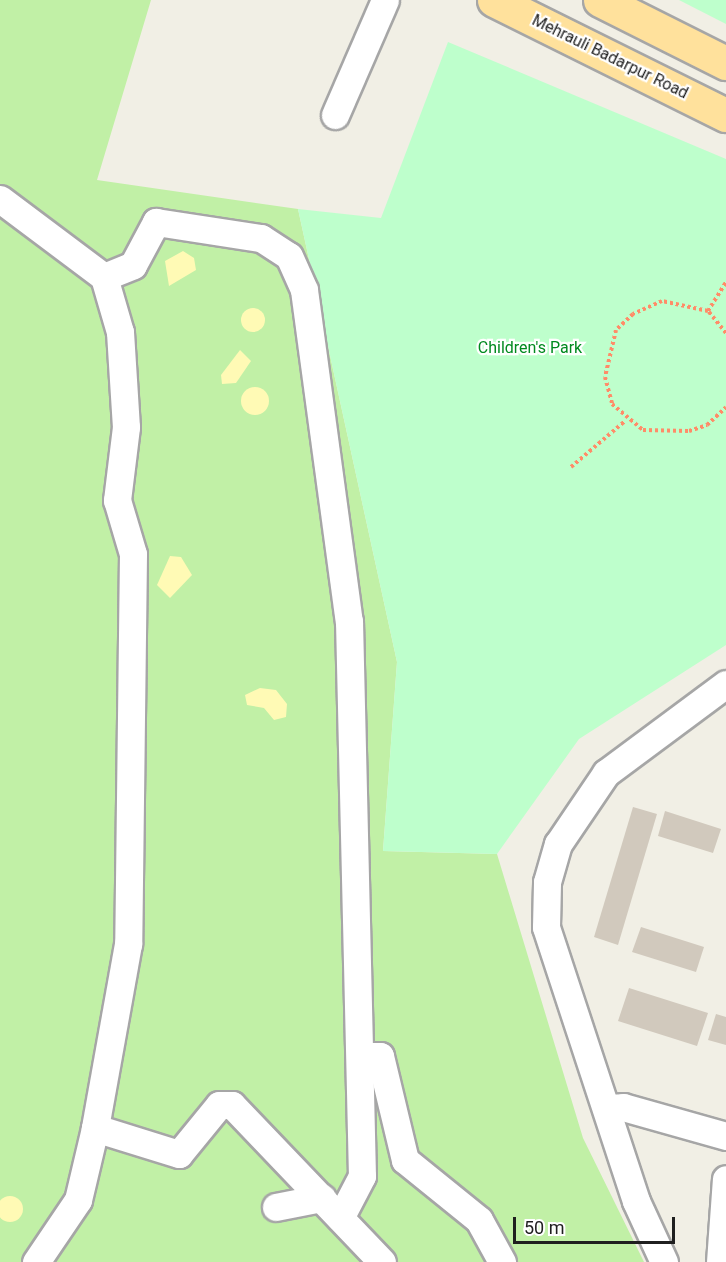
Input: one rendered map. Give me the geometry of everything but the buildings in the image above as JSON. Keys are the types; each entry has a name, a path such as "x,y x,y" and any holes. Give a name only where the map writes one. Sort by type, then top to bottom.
{"main road":[{"name":"Mehrauli Badarpur Road","path":"494,0 726,115"},
{"path":"600,0 726,63"}],"street":[{"path":"335,115 385,0"},
{"path":"0,199 104,277 120,332 126,428 117,500 133,554 128,944 95,1128 78,1200 36,1262"},
{"path":"104,277 134,265 156,222 261,238 289,256 304,290 349,621 361,1056 362,1176 340,1218"},
{"path":"664,1262 636,1201 546,927 547,882 558,844 606,773 726,684"},
{"path":"361,1056 380,1056 405,1160 479,1220 502,1262"},
{"path":"95,1128 179,1154 219,1105 232,1104 382,1262"},
{"path":"606,1108 623,1107 726,1136"},
{"path":"720,1262 726,1179"},
{"path":"276,1207 322,1198"}],"path":[{"path":"708,311 726,282"},
{"path":"726,333 708,311 662,301 633,314 616,330 605,377 612,404 626,421 653,432 689,431 707,425 726,407"},
{"path":"571,467 626,421"}],"green space":[{"path":"0,0 151,0 97,180 298,209 397,662 383,851 497,854 583,1138 644,1262 0,1262"},
{"path":"679,0 726,0 726,24"},
{"name":"Children's Park","path":"448,42 726,159 726,645 579,739 497,854 383,851 397,662 298,209 381,218"}],"sand":[{"path":"183,251 194,258 196,270 169,286 165,261"},
{"path":"253,308 261,312 265,320 261,328 253,332 245,328 241,320 245,312"},
{"path":"240,350 251,361 236,383 222,384 221,375"},
{"path":"255,387 265,391 269,401 265,411 255,415 245,411 241,401 245,391"},
{"path":"170,556 181,557 192,575 170,598 157,585"},
{"path":"260,688 276,690 287,704 286,717 274,720 264,708 247,705 245,695"},
{"path":"10,1196 19,1200 23,1209 19,1218 10,1222 1,1218 -3,1209 1,1200"}]}
